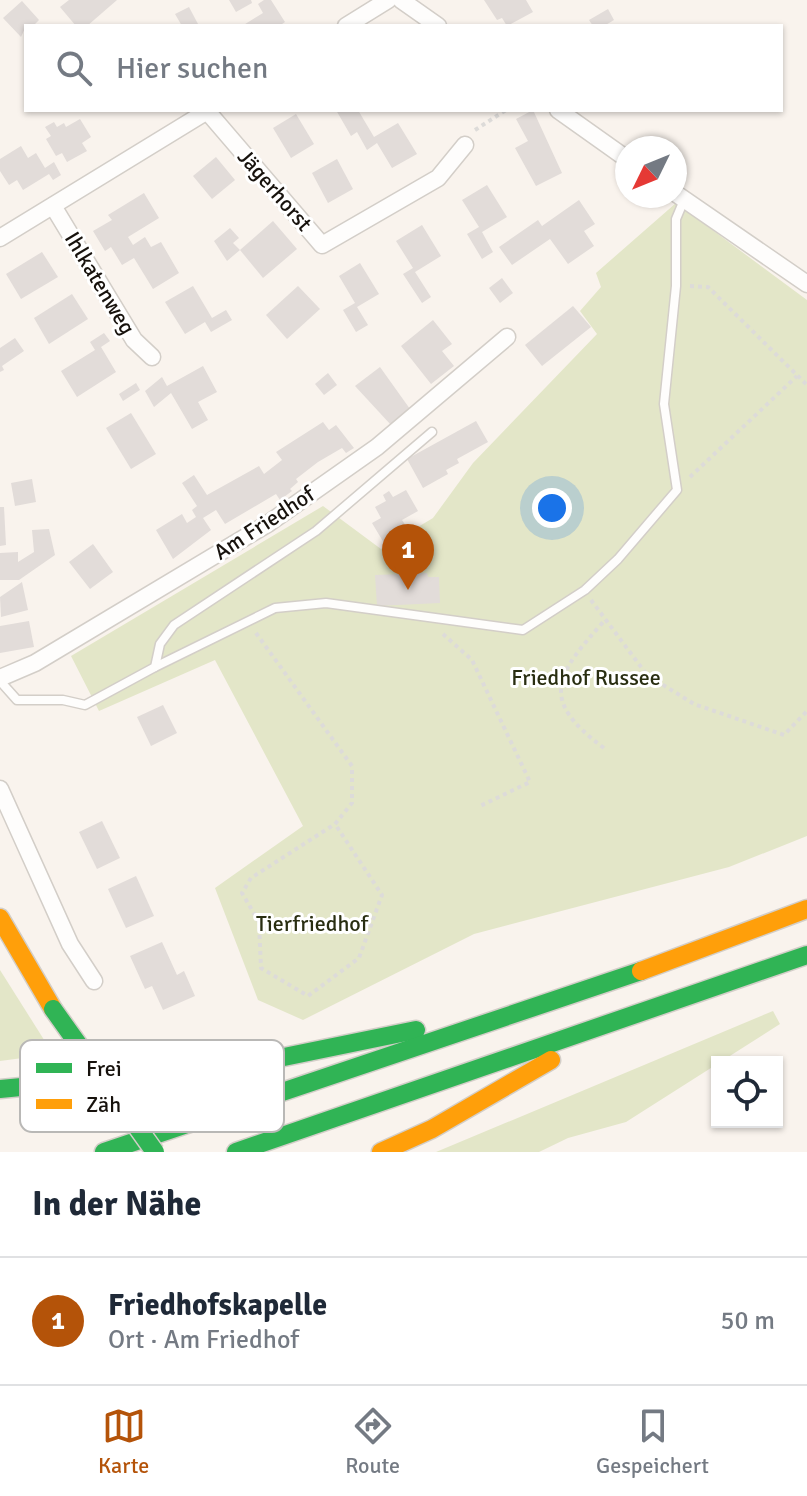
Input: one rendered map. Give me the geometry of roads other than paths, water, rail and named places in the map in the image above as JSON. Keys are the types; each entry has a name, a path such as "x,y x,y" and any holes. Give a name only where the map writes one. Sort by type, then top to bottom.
{"main road":[{"path":"284,1092 601,986 807,909"},
{"path":"0,918 53,1009 75,1040"},
{"path":"236,1152 807,955"},
{"path":"284,1059 601,986"},
{"path":"381,1152 432,1129 616,1023"},
{"path":"0,1089 20,1087"},
{"path":"141,1132 155,1152"},
{"path":"104,1152 164,1132"}],"street":[{"path":"349,24 388,0"},
{"path":"401,0 435,24"},
{"name":"Ihlkatenweg","path":"0,238 205,112"},
{"name":"Jägerhorst","path":"210,112 322,245 438,178 465,145"},
{"path":"561,112 615,150"},
{"path":"687,202 807,284"},
{"name":"Ihlkatenweg","path":"53,206 134,340 152,357"},
{"name":"Am Friedhof","path":"0,679 35,663 269,523 377,447 507,337"},
{"path":"0,789 70,944 94,981"}],"lane":[{"path":"0,679 17,700 63,700 85,705 275,608 326,603 523,630 585,590 618,559 677,490 664,404 676,286 677,208"},
{"path":"155,667 160,644 174,625 316,531 432,432"}],"place":[{"name":"Friedhofskapelle","path":"408,590"}],"park label":[{"name":"Friedhof Russee","path":"586,677"},
{"name":"Tierfriedhof","path":"312,923"}]}
